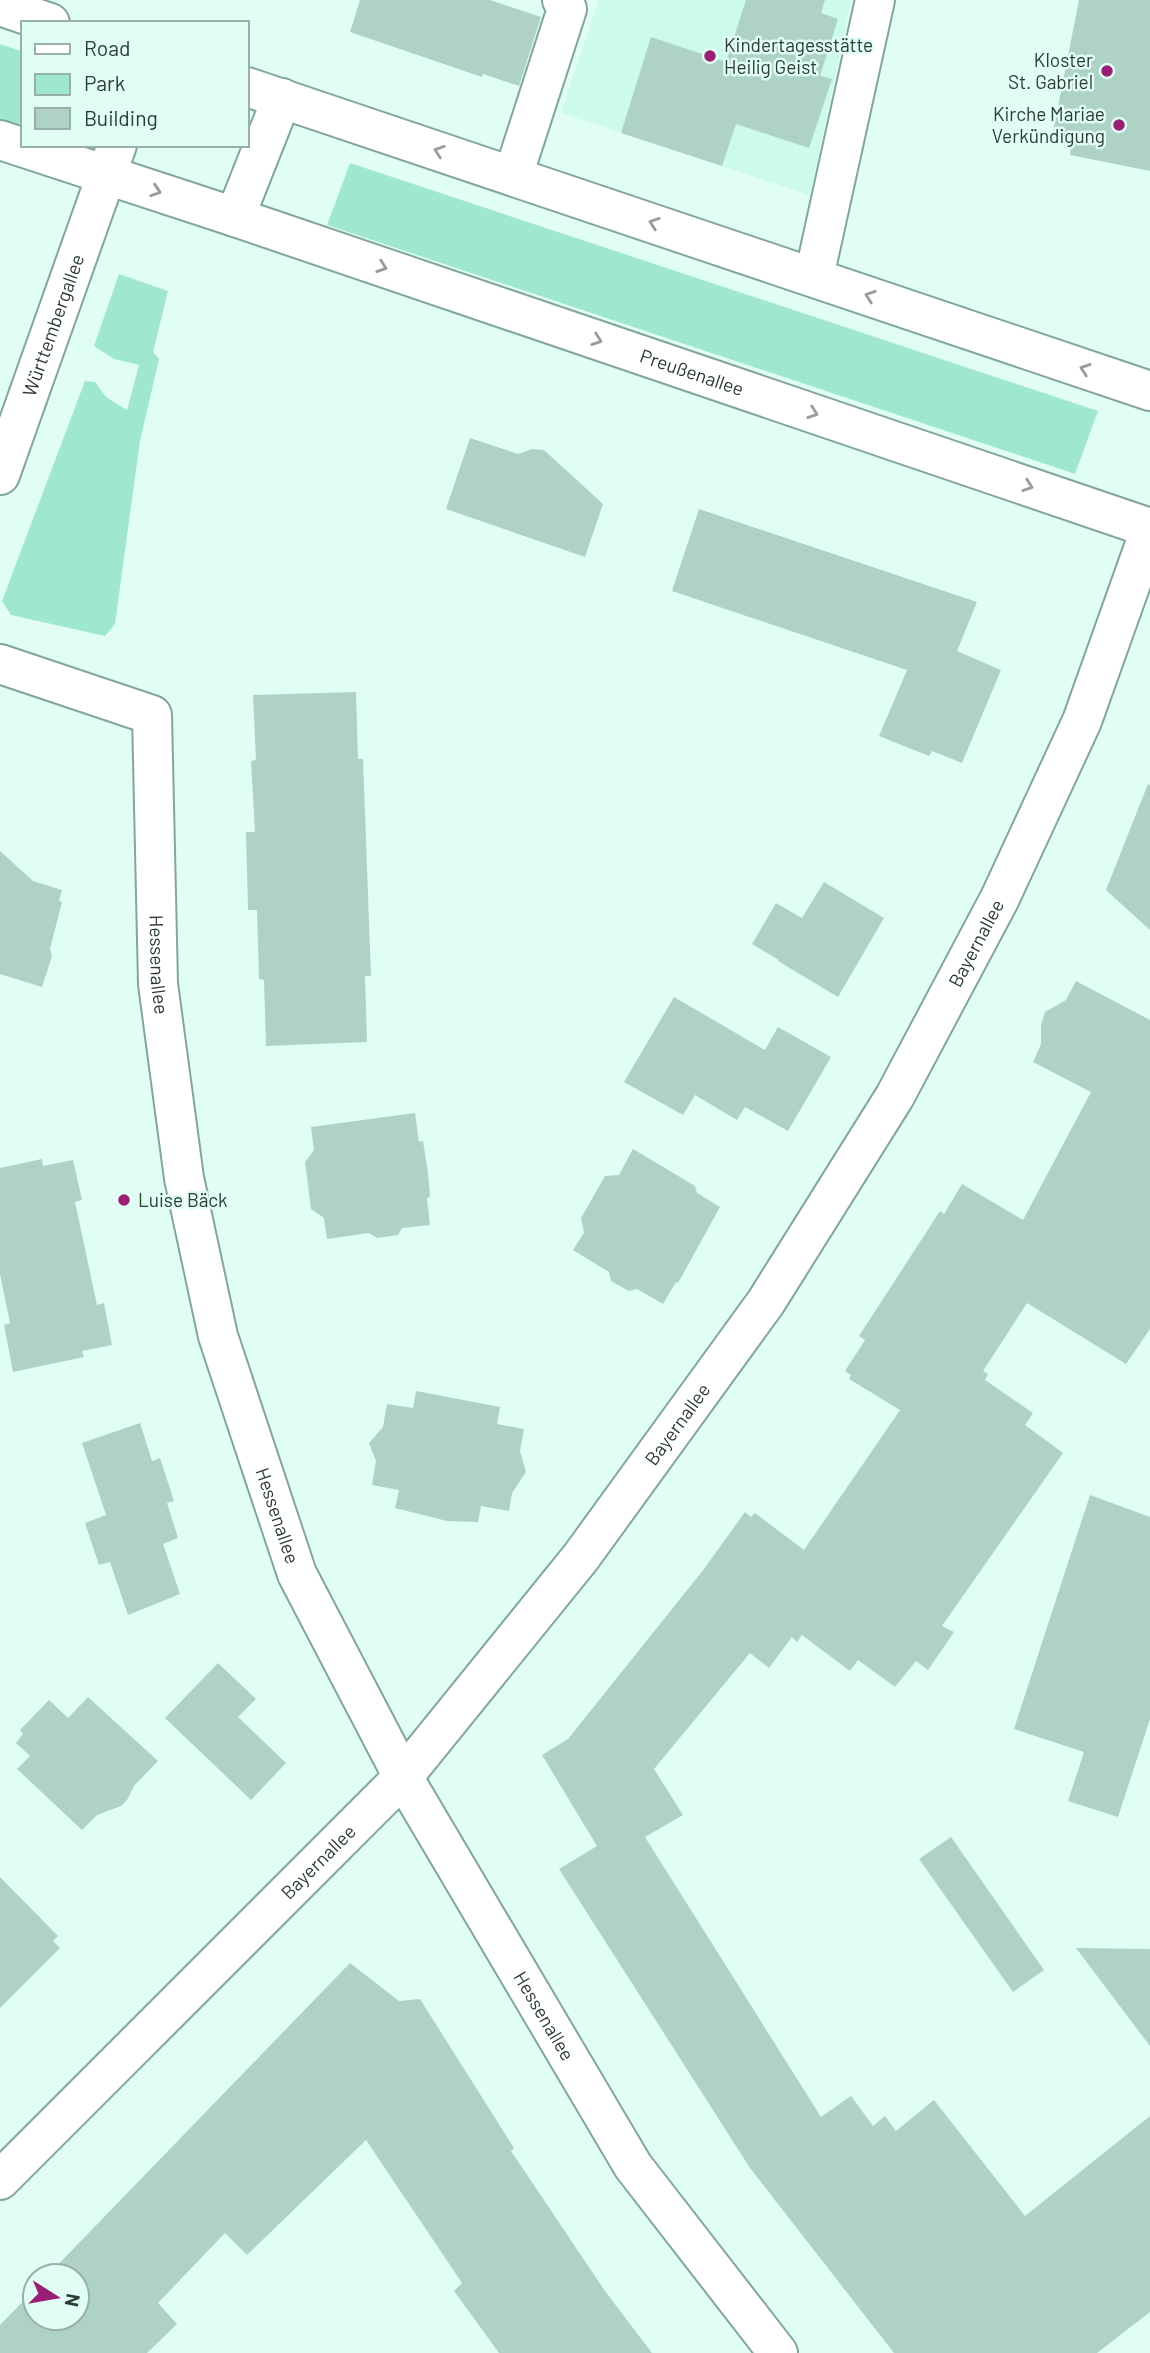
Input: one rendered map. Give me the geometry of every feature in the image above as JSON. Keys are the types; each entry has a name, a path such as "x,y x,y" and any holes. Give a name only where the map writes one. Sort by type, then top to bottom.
{"street":[{"path":"513,176 566,9 562,0"},
{"path":"814,277 875,0"},
{"path":"0,6 44,21"},
{"path":"235,217 264,92 1150,391"},
{"name":"Preußenallee","path":"0,140 21,144"},
{"name":"Preußenallee","path":"39,147 111,160 235,217 1150,529"},
{"name":"Württembergallee","path":"0,475 111,160"},
{"name":"Bayernallee","path":"0,2180 403,1777 581,1557 766,1302 895,1097 1000,898 1082,721 1150,529"},
{"name":"Hessenallee","path":"0,664 152,715 158,984 184,1178 218,1336 297,1574 403,1777 633,2166 778,2353"}],"shaded area":[{"name":"Kindertagesstätte Heilig Geist","path":"599,0 851,0 810,195 561,113"}],"green space":[{"path":"0,44 21,51 21,125 0,119"},
{"path":"350,163 1098,411 1075,474 327,225"},
{"path":"119,274 168,291 153,352 159,359 140,441 115,624 105,636 11,615 2,601 85,381 95,382 106,397 127,410 139,365 114,359 94,346"}],"building":[{"path":"360,0 490,0 541,17 519,86 483,74 482,77 350,32"},
{"path":"746,0 825,0 821,13 838,19 820,76 832,79 809,148 736,124 722,166 621,133 651,37 726,62"},
{"name":"Kloster St. Gabriel","path":"1079,0 1150,0 1150,171 1070,155 1071,146 1051,142"},
{"path":"470,438 518,454 532,449 544,450 603,504 585,557 446,509"},
{"path":"699,509 977,602 957,651 1001,670 962,763 932,751 929,756 879,736 907,670 672,591"},
{"path":"356,692 358,759 363,759 371,976 365,976 367,1042 266,1046 264,980 259,979 257,910 248,910 246,832 255,832 251,761 256,760 253,695"},
{"path":"1148,784 1150,785 1150,930 1106,890"},
{"path":"0,851 33,881 62,890 59,901 62,902 50,949 52,956 42,987 0,974"},
{"path":"824,882 884,918 838,997 752,944 776,903 802,918"},
{"path":"1076,981 1150,1020 1150,1329 1126,1364 1027,1303 983,1371 988,1374 985,1380 1033,1413 1025,1425 1063,1453 942,1626 954,1632 928,1670 916,1661 895,1687 858,1660 850,1671 802,1635 797,1642 792,1637 769,1668 750,1653 654,1769 683,1815 645,1837 821,2117 851,2096 873,2126 885,2116 896,2131 934,2100 1025,2216 1150,2116 1150,2312 1097,2353 894,2353 750,2168 559,1869 597,1846 542,1755 568,1739 704,1569 745,1512 751,1517 755,1513 804,1550 900,1410 849,1379 851,1375 845,1371 865,1340 859,1336 940,1211 944,1214 962,1184 1023,1220 1091,1092 1033,1062 1041,1044 1041,1025 1045,1012 1066,1000"},
{"path":"674,997 765,1050 778,1027 831,1057 788,1131 745,1107 737,1120 695,1095 683,1115 624,1082"},
{"path":"415,1113 419,1142 423,1141 428,1173 430,1225 402,1228 398,1235 377,1238 369,1233 327,1239 324,1218 311,1209 305,1162 314,1150 311,1127"},
{"path":"633,1149 695,1186 697,1193 720,1207 678,1283 676,1282 663,1304 637,1289 629,1291 611,1281 609,1272 573,1250 584,1233 581,1218 605,1176 619,1175"},
{"path":"42,1159 43,1166 73,1160 82,1200 75,1202 97,1305 104,1303 112,1345 82,1351 84,1357 13,1372 4,1325 10,1323 0,1274 0,1168"},
{"path":"416,1391 500,1407 497,1424 524,1429 520,1451 526,1472 512,1493 509,1511 481,1506 478,1522 447,1521 395,1508 399,1490 372,1485 376,1461 369,1443 383,1427 387,1404 413,1408"},
{"path":"140,1423 152,1461 160,1458 174,1501 167,1503 178,1538 163,1544 180,1594 128,1615 110,1562 99,1565 85,1523 106,1515 82,1443"},
{"path":"1090,1495 1150,1517 1150,1719 1118,1817 1068,1801 1084,1752 1014,1729"},
{"path":"218,1663 256,1699 238,1717 286,1763 251,1800 165,1718"},
{"path":"88,1697 158,1761 134,1786 121,1806 97,1815 82,1830 17,1769 30,1756 16,1743 23,1734 20,1730 49,1700 68,1718"},
{"path":"951,1837 1044,1970 1013,1992 919,1859"},
{"path":"0,1877 58,1936 53,1941 60,1948 0,2008"},
{"path":"1076,1948 1150,1949 1150,2046"},
{"path":"350,1963 399,2001 420,1999 514,2148 511,2151 605,2291 652,2353 499,2353 454,2291 462,2283 366,2140 247,2255 225,2233 158,2303 177,2324 147,2353 0,2353 0,2325 21,2303 21,2332 91,2332 91,2262 61,2262"}],"place":[{"name":"Kindertagesstätte Heilig Geist","path":"710,56"},
{"name":"Kloster St. Gabriel","path":"1107,71"},
{"name":"Kirche Mariae Verkündigung","path":"1119,125"},
{"name":"Luise Bäck","path":"124,1200"}]}
